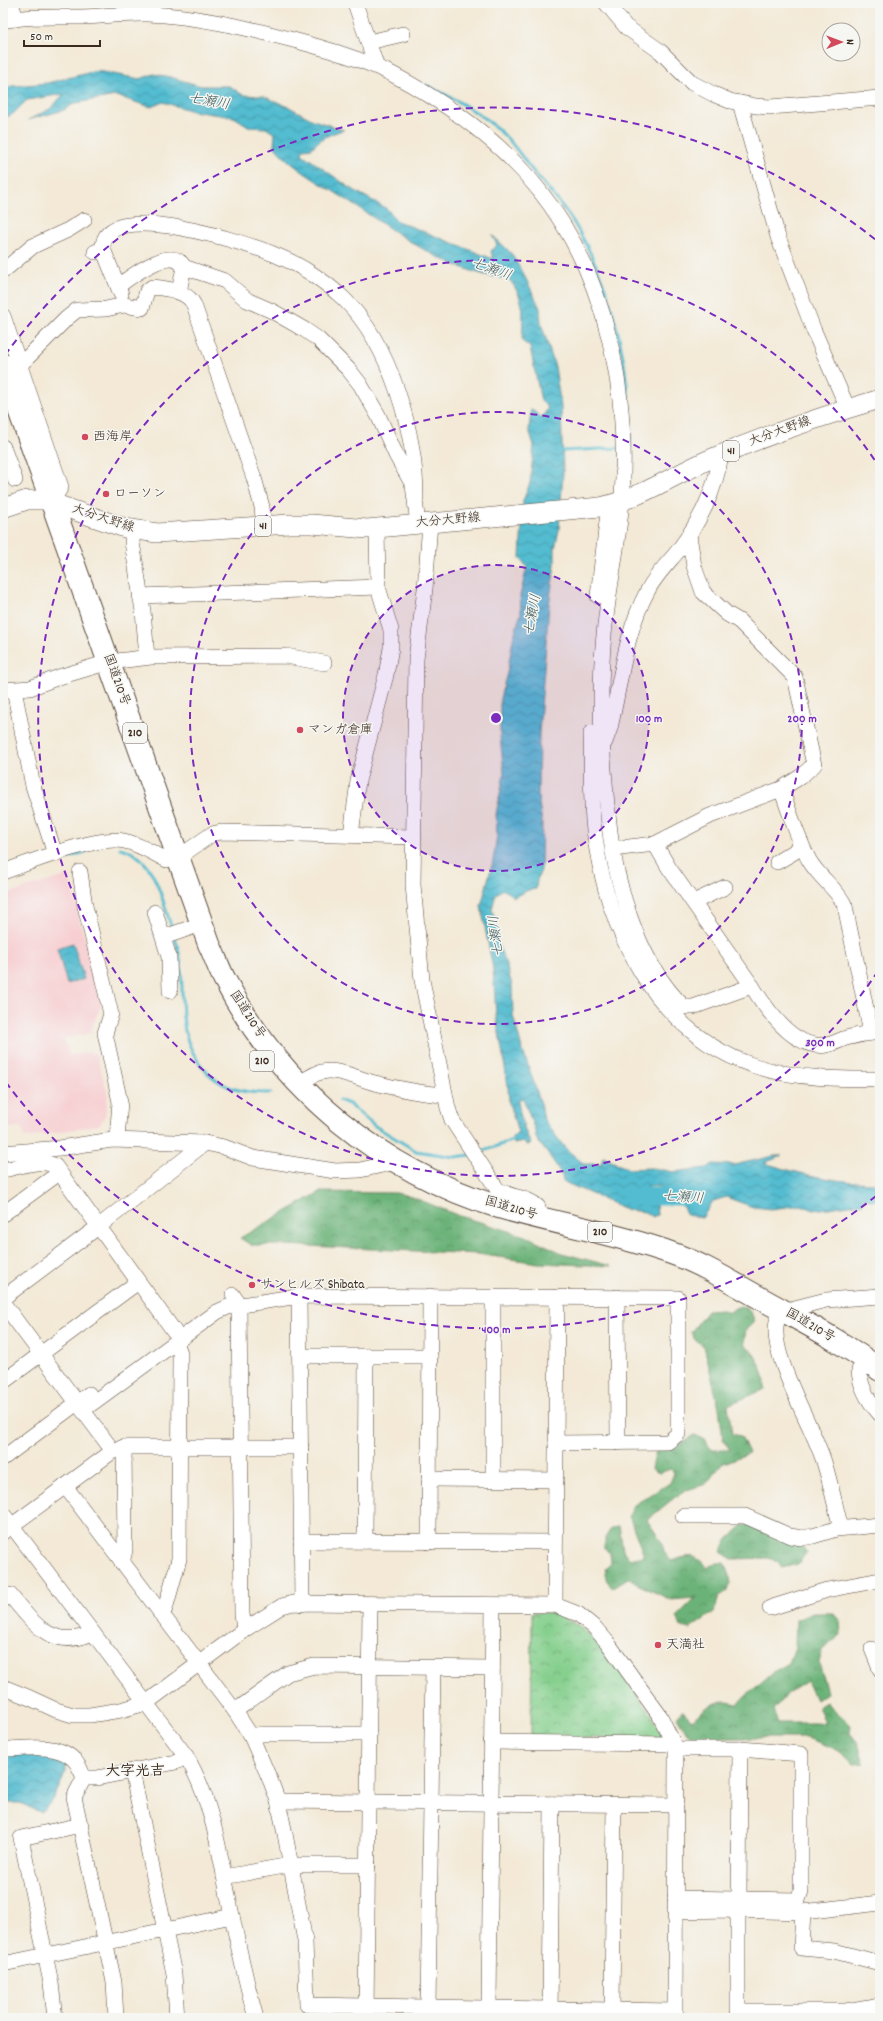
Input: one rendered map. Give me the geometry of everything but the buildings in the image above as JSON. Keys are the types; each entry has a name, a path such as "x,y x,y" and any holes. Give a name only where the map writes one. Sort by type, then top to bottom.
{"highway":[{"name":"国道210号","path":"10,368 45,500"},
{"name":"国道210号","path":"3,404 45,500 173,858 209,944 225,981 251,1024 284,1067 340,1123 359,1138 387,1165 417,1174 468,1196 502,1207 671,1252 697,1263 869,1370 880,1385"},
{"name":"国道210号","path":"173,858 176,933 208,974 219,996 245,1039 262,1062 291,1095 318,1121 387,1165 422,1191 475,1213 632,1255 684,1272 780,1316"}],"main road":[{"name":"大分大野線","path":"45,500 133,530 157,533 312,524 356,528 377,528 585,509 616,503 721,455 795,426 880,399"},
{"path":"3,508 27,500 45,500"}],"street":[{"path":"11,3 9,20 134,14 192,19 272,34 345,54 374,65 440,101 505,154 541,191 568,233 585,267 600,308 616,373 620,402 623,464 591,675 594,828 602,877 608,901 625,943 645,979 664,1004 694,1032 724,1053 754,1066 791,1075 830,1078 880,1079"},
{"path":"355,3 369,42 374,65"},
{"path":"606,3 626,27 660,51 692,83 713,94 740,103 763,107 779,107 880,98"},
{"path":"369,42 403,34"},
{"path":"740,103 778,237 814,331 848,409"},
{"path":"3,271 33,246 68,230 84,220"},
{"path":"124,305 118,286 99,250 108,231 120,227 155,224 193,230 238,240 280,256 311,274 344,300 364,325 380,350 406,416 416,481 416,498"},
{"path":"118,286 152,265 165,259 177,260 184,267 225,281 247,300 272,311 306,330 335,356 355,378 378,415 396,455 411,480 424,523 425,589 416,653 413,837 414,904 418,950 428,1011 445,1094 452,1120 494,1184 505,1193 532,1202 538,1207 538,1216"},
{"path":"179,292 184,267"},
{"path":"10,368 77,310 106,309 124,305 142,308 147,291 152,286 179,292 189,298 194,305 254,478 262,507 264,526"},
{"path":"3,316 10,368"},
{"path":"3,447 15,480"},
{"path":"602,749 610,728 632,626 649,588 689,536 712,492 721,455"},
{"path":"616,503 601,680 602,749 612,849 620,888 642,943 660,978 686,1008 693,1007 752,986"},
{"path":"351,834 358,781 386,675 391,648 391,630 378,587 377,528"},
{"path":"133,530 132,542 147,657"},
{"path":"612,849 655,844 710,816 780,789 807,773 814,765 795,677 739,621 727,614 703,592 694,566 689,536"},
{"path":"140,596 378,587"},
{"path":"55,854 33,786 9,690 30,688 103,663 147,657 286,656 324,663"},
{"path":"655,844 669,868 781,1025 794,1035 811,1044 824,1045 876,1032 845,906 837,892 822,878 812,865 801,843 780,789"},
{"path":"3,872 55,854 102,841 117,840 173,858 216,833 351,834 413,837"},
{"path":"777,862 794,852 801,843"},
{"path":"80,872 85,906 111,1014 105,1033 120,1102 117,1140"},
{"path":"698,900 725,887"},
{"path":"156,912 176,933 170,962 170,991"},
{"path":"300,1084 319,1072 339,1071 377,1084 445,1094"},
{"path":"3,1153 54,1149 117,1140 205,1143 224,1147 253,1158 317,1169 348,1171 387,1165"},
{"path":"3,1298 98,1227 205,1143"},
{"path":"3,1170 49,1163 55,1166 138,1282 175,1337 180,1353 179,1559 165,1609 160,1613"},
{"path":"3,1214 59,1173"},
{"path":"3,1382 138,1282"},
{"path":"175,1337 228,1307 236,1300 299,1296 678,1298 678,1434 668,1442 556,1443"},
{"path":"299,1296 302,1604"},
{"path":"429,1542 430,1296"},
{"path":"840,1528 824,1462 814,1435 786,1373 776,1337 780,1316 826,1300 880,1296"},
{"path":"493,1297 493,1479"},
{"path":"555,1605 557,1297"},
{"path":"617,1298 618,1443"},
{"path":"236,1300 241,1447 242,1614 244,1630"},
{"path":"3,1304 80,1407 119,1449 125,1550 122,1562"},
{"path":"3,1458 80,1407 175,1337 210,1307"},
{"path":"300,1356 430,1356"},
{"path":"365,1541 366,1356"},
{"path":"869,1370 863,1387 869,1399 880,1414"},
{"path":"8,1529 65,1486 119,1449 301,1446"},
{"path":"429,1480 556,1480"},
{"path":"3,1688 56,1710 73,1715 90,1715 121,1710 146,1703 199,1665 244,1630 282,1606 293,1604 555,1605 578,1614 599,1633 660,1716 675,1746 676,2015 612,2010 550,2014 489,2008 428,2007 366,2012 307,2005 305,1941 278,1801 272,1782 251,1736 235,1711 199,1665 65,1486"},
{"path":"3,1514 8,1529 93,1633 186,1756 194,1771 206,1802 217,1842 232,1916 256,2018"},
{"path":"682,1516 744,1516 790,1536 802,1538 840,1528 880,1525"},
{"path":"301,1541 556,1542"},
{"path":"770,1608 826,1590 880,1580"},
{"path":"3,1600 10,1595 41,1630 57,1638 84,1637 93,1633"},
{"path":"366,2012 370,1604"},
{"path":"489,2008 492,1605"},
{"path":"872,1650 880,1669"},
{"path":"235,1711 288,1673 314,1666 492,1668"},
{"path":"428,2007 433,1668"},
{"path":"251,1736 262,1734 369,1734"},
{"path":"492,1742 675,1746 801,1754 801,1891 798,1900 736,1905"},
{"path":"3,1749 48,1748 60,1751 72,1757 78,1764 84,1778"},
{"path":"740,1749 736,1905 738,1917 738,2011 846,2011 880,2005"},
{"path":"84,1778 132,1771 176,1762 186,1756"},
{"path":"132,1771 174,1974 177,2018"},
{"path":"84,1778 74,1797 114,1982 116,2018"},
{"path":"278,1801 676,1805"},
{"path":"550,2014 552,1804"},
{"path":"612,2010 614,1805"},
{"path":"55,2018 51,1983 21,1838 81,1825"},
{"path":"224,1877 290,1865 368,1865"},
{"path":"675,1904 736,1905 803,1912 880,1903"},
{"path":"803,1912 801,1948 834,1951 880,1963"},
{"path":"3,1964 232,1916"}],"shaded area":[{"path":"69,875 101,1005 90,1033 64,1039 69,1055 91,1052 96,1054 108,1094 105,1116 99,1125 25,1138 21,1127 3,1128 3,895"}],"green space":[{"path":"320,1192 396,1193 410,1196 457,1215 526,1236 562,1253 611,1266 538,1263 478,1254 285,1245 251,1245 240,1238"},
{"path":"741,1306 749,1310 753,1316 754,1322 746,1330 744,1343 760,1364 765,1382 765,1389 728,1405 732,1434 741,1436 749,1453 722,1464 706,1484 687,1490 674,1498 647,1520 663,1544 664,1552 671,1561 687,1557 695,1557 699,1559 707,1568 715,1563 724,1563 728,1570 730,1584 728,1590 719,1597 714,1612 690,1629 681,1627 677,1616 695,1598 671,1600 635,1583 628,1578 612,1588 608,1582 605,1569 611,1563 610,1553 605,1549 605,1538 611,1529 619,1526 623,1550 629,1559 644,1556 629,1516 634,1505 670,1483 674,1473 671,1469 659,1473 652,1469 656,1450 674,1448 695,1435 706,1441 711,1450 730,1450 723,1439 719,1408 704,1346 695,1340 691,1332 707,1311 723,1310 729,1313 735,1308"},
{"path":"763,1524 792,1535 807,1552 798,1564 782,1568 778,1561 768,1558 732,1559 721,1552 728,1539 743,1525"},
{"path":"532,1612 553,1613 581,1627 607,1654 650,1713 664,1737 531,1739"},
{"path":"813,1613 833,1613 840,1621 841,1635 822,1650 819,1663 827,1693 816,1700 807,1681 787,1694 773,1710 778,1723 825,1723 818,1707 826,1702 851,1725 850,1733 858,1743 864,1763 854,1764 843,1754 831,1747 807,1738 694,1738 687,1734 677,1717 682,1710 692,1720 712,1704 729,1702 737,1704 773,1672 789,1663 795,1647 796,1620"}],"water":[{"path":"97,71 140,79 154,74 201,86 229,86 243,95 263,96 289,107 313,120 344,130 326,136 312,148 303,149 302,154 352,189 387,209 397,221 493,259 491,251 497,245 492,235 511,253 540,308 541,323 555,367 561,407 563,472 559,530 555,548 555,565 549,605 539,733 538,796 542,822 541,870 537,880 536,889 528,890 514,897 503,889 496,894 492,909 497,928 499,947 512,985 513,1015 521,1045 541,1104 544,1120 565,1148 584,1164 601,1164 603,1157 628,1169 652,1168 673,1172 707,1168 713,1164 734,1165 774,1156 782,1156 764,1163 821,1178 850,1182 880,1183 880,1201 865,1199 863,1203 814,1210 801,1205 772,1209 753,1207 726,1197 713,1201 702,1218 687,1215 677,1198 672,1193 667,1189 655,1186 647,1187 648,1192 655,1195 657,1215 652,1217 645,1212 628,1210 564,1182 556,1165 536,1138 536,1133 523,1098 518,1100 519,1106 524,1128 531,1144 527,1145 523,1142 514,1144 512,1137 518,1132 509,1103 508,1086 496,1015 493,969 481,906 493,861 497,835 496,814 504,774 500,736 500,698 507,673 513,639 521,613 520,596 527,567 520,558 523,501 530,483 534,445 529,430 531,409 542,418 548,408 541,401 530,347 522,341 523,315 521,301 509,279 465,269 444,260 404,237 308,176 282,155 274,146 275,134 266,128 250,127 234,117 192,111 163,102 151,107 116,96 75,103 64,110 28,120 50,109 64,94 27,100 14,113 3,119 3,87 47,83"},
{"path":"73,943 84,979 67,984 57,948"},
{"path":"3,1750 59,1761 66,1765 57,1791 45,1809 40,1812 20,1803 3,1803"}],"waterway":[{"path":"425,85 445,94 467,107 496,128 508,139 549,189 574,223 600,275 618,331 630,418 631,447 627,447"},
{"path":"563,451 618,448"},
{"path":"120,848 132,852 149,869 160,892 172,929"},
{"path":"12,876 85,852"},
{"path":"175,938 180,957 185,1029 192,1051 198,1061 205,1070 224,1085 244,1091 271,1093"},
{"path":"339,1100 349,1104 375,1126 416,1151 455,1157 471,1155"},
{"path":"478,1153 516,1139"},
{"name":"七瀬川","path":"631,1197 675,1196 701,1199"}],"place":[{"name":"西海岸","path":"85,437"},
{"name":"ローソン","path":"106,494"},
{"name":"マンガ倉庫","path":"300,730"},
{"name":"サンヒルズ Shibata","path":"252,1285"},
{"name":"天満社","path":"658,1645"}],"district":[{"name":"大字光吉","path":"135,1772"}]}
